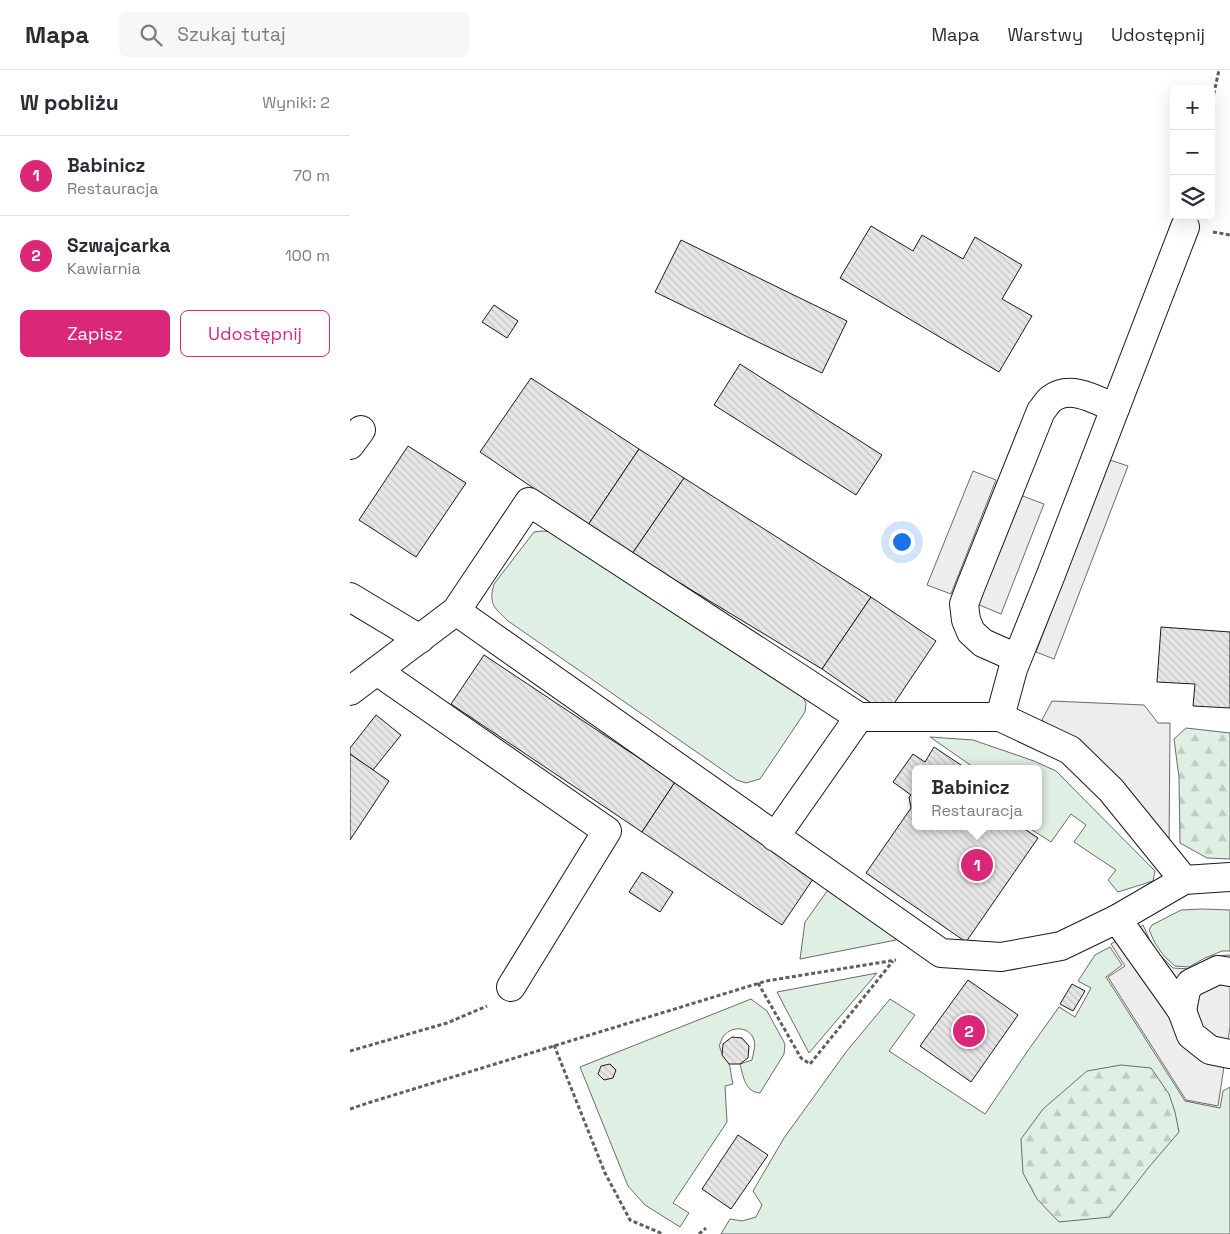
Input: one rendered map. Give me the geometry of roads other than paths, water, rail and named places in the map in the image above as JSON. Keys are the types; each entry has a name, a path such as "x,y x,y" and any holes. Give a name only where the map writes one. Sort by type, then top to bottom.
{"street":[{"path":"1000,717 1017,658 1050,577 1184,227"},
{"path":"1017,658 983,643 971,632 966,620 964,604 970,588 1040,411 1051,399 1067,392 1086,396 1115,408"},
{"path":"350,691 456,611 529,502 859,717 1000,717 1070,750 1111,790 1184,880"},
{"path":"350,597 420,639"},
{"path":"456,611 941,953 1001,957 1061,946 1117,919 1184,880 1230,877"},
{"path":"377,672 607,832 511,987"},
{"path":"775,837 859,717"},
{"path":"1117,919 1182,1011 1191,1035 1210,1050 1230,1054"},
{"path":"1182,1011 1186,990 1191,983 1218,970 1230,972"}],"place":[{"name":"Babinicz","path":"977,865"},
{"name":"Szwajcarka","path":"969,1031"}]}
